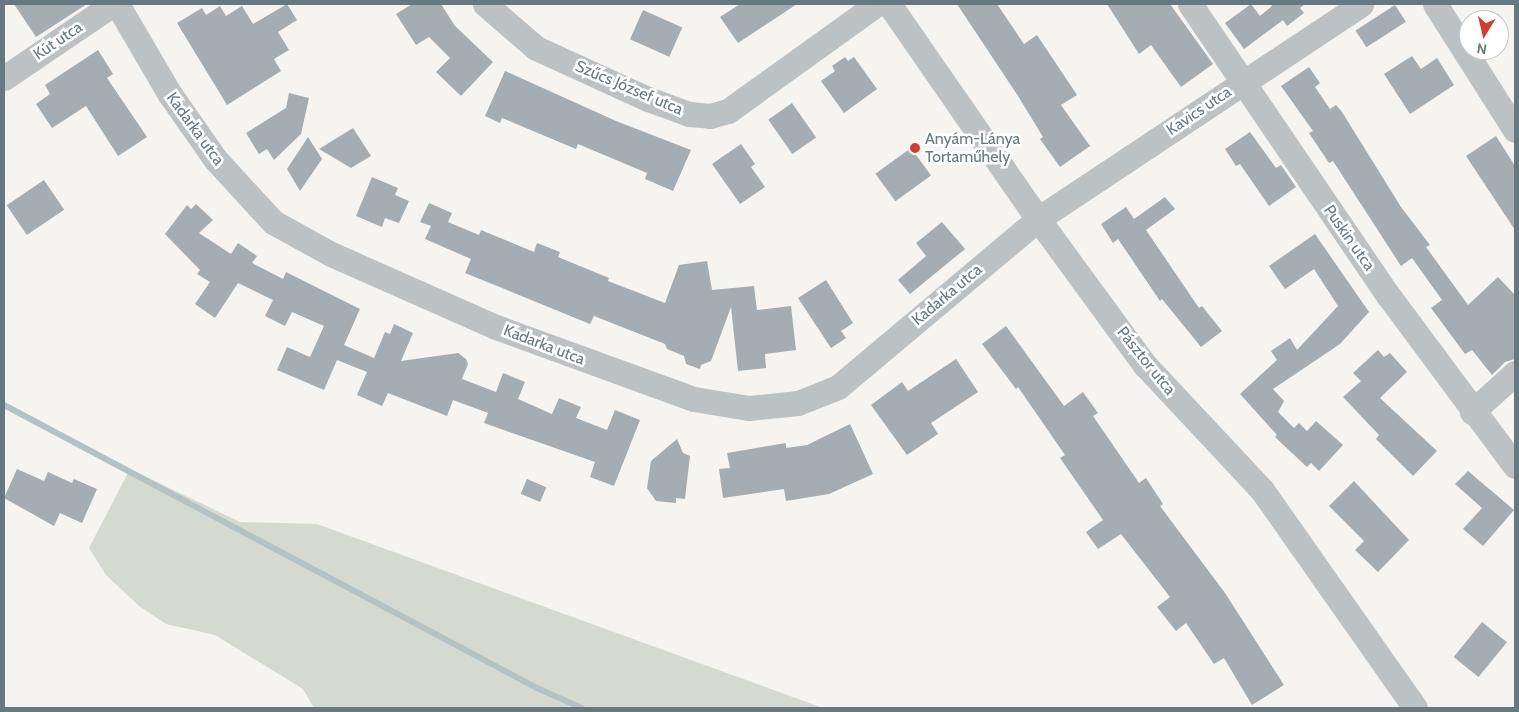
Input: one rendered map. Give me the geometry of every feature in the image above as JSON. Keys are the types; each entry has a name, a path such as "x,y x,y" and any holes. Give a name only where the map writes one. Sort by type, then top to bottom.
{"street":[{"name":"Kút utca","path":"4,78 113,4"},
{"name":"Kadarka utca","path":"117,4 169,93 216,160 273,222 331,254 496,327 694,399 759,407 798,403 838,386 1038,219"},
{"name":"Szűcs József utca","path":"485,4 536,48 648,99 689,114 710,116 728,111 877,4"},
{"name":"Pásztor utca","path":"889,4 1038,219 1145,365 1262,490 1415,708"},
{"name":"Puskin utca","path":"1190,4 1242,82 1472,412 1515,466"},
{"name":"Kavics utca","path":"1038,219 1361,4"},
{"path":"1435,4 1515,130"},
{"path":"1472,412 1515,373"}],"shaded area":[{"path":"130,469 240,522 317,524 823,708 314,708 303,689 215,635 166,624 139,606 106,575 89,548"}],"building":[{"path":"14,4 87,4 36,37"},
{"path":"287,4 297,20 278,32 289,50 274,59 281,71 227,105 177,23 202,8 206,15 220,6 226,16 242,6 253,24"},
{"path":"412,4 441,4 455,26 493,62 461,96 436,72 450,58 429,37 416,45 396,14"},
{"path":"740,4 797,4 738,43 720,17"},
{"path":"957,4 997,4 1024,44 1037,35 1077,95 1061,105 1090,146 1060,167 1040,139 1043,137 1018,96"},
{"path":"1107,4 1170,4 1213,64 1181,87 1151,45 1139,54"},
{"path":"1251,4 1260,16 1272,6 1270,4 1305,4 1300,8 1304,13 1287,26 1283,20 1244,49 1225,23"},
{"path":"1395,5 1406,22 1366,47 1356,31"},
{"path":"643,10 682,27 669,57 630,39"},
{"path":"98,50 113,74 107,78 147,137 118,156 86,106 52,128 36,104 50,94 45,85"},
{"path":"1412,56 1421,69 1437,58 1454,85 1410,114 1384,74"},
{"path":"845,57 848,61 854,57 877,89 844,113 821,81 835,71 832,66"},
{"path":"1309,67 1320,83 1315,87 1330,109 1336,105 1342,112 1401,207 1430,245 1426,247 1468,305 1498,277 1515,295 1515,359 1505,362 1492,375 1472,350 1465,354 1431,308 1442,300 1412,258 1401,266 1333,161 1329,163 1309,133 1313,131 1281,86"},
{"path":"505,71 616,121 691,150 673,191 645,179 647,173 578,144 576,149 502,118 500,123 485,116"},
{"path":"289,93 309,98 301,134 274,160 267,149 259,154 246,133 286,108"},
{"path":"792,103 816,137 792,154 768,120"},
{"path":"353,128 371,156 351,168 319,149"},
{"path":"1250,132 1276,168 1281,165 1296,187 1269,206 1240,164 1236,166 1225,149"},
{"path":"1496,136 1515,166 1515,230 1466,156"},
{"path":"308,137 322,159 300,191 287,169"},
{"path":"741,144 755,164 751,167 765,187 740,204 712,164"},
{"path":"911,148 931,176 895,201 875,174"},
{"path":"372,177 398,188 395,195 409,201 399,223 385,218 382,227 356,216"},
{"path":"44,180 64,210 27,235 7,205"},
{"path":"1165,197 1175,209 1146,230 1199,308 1202,306 1222,331 1201,347 1162,299 1160,301 1118,239 1113,243 1101,224 1126,207 1134,219"},
{"path":"429,203 452,213 448,222 479,235 481,230 534,252 537,243 560,252 558,257 609,278 608,281 665,303 679,265 707,261 712,290 754,286 757,310 791,306 796,350 765,354 766,368 738,371 731,307 711,361 701,365 700,369 686,364 684,356 667,349 665,344 594,316 590,324 465,273 471,259 425,239 431,226 420,222"},
{"path":"196,204 213,220 199,233 231,254 238,243 257,256 252,263 283,279 286,272 360,309 344,345 374,358 385,332 390,334 394,324 413,333 401,361 458,353 466,359 468,364 462,379 496,392 503,373 525,382 518,399 552,414 559,398 581,407 576,418 607,430 615,410 640,420 614,486 590,477 595,462 484,423 488,413 453,400 447,416 388,393 382,406 357,395 367,372 337,360 324,390 277,370 287,347 310,357 324,326 292,312 285,326 265,316 273,300 238,283 215,318 195,304 210,282 197,274 200,270 165,234 187,205 191,209"},
{"path":"942,222 965,249 910,294 898,280 926,256 916,243"},
{"path":"1315,234 1369,312 1340,344 1273,389 1284,401 1278,412 1294,428 1299,423 1307,431 1316,421 1343,445 1319,471 1311,463 1307,467 1275,437 1277,435 1240,394 1277,360 1271,351 1290,338 1297,350 1338,306 1314,269 1285,289 1269,266"},
{"path":"826,280 853,323 841,331 846,338 831,348 798,298"},
{"path":"1006,326 1064,406 1083,392 1098,413 1093,416 1139,483 1146,478 1163,504 1160,506 1225,593 1284,685 1252,705 1224,658 1214,664 1186,623 1176,631 1157,607 1170,597 1121,534 1098,549 1086,532 1103,520 1060,458 1065,455 1018,387 1016,389 982,344"},
{"path":"1378,350 1384,357 1390,353 1407,372 1380,398 1437,451 1413,476 1376,439 1379,435 1343,397 1361,381 1353,373"},
{"path":"956,359 978,392 931,423 938,434 907,455 871,405 902,382 908,391"},
{"path":"850,424 873,474 829,494 786,501 784,489 723,498 719,469 730,468 727,453 786,443 786,448 807,445"},
{"path":"677,439 683,453 690,456 685,499 676,498 676,503 656,501 647,488 651,461"},
{"path":"17,469 44,481 48,472 72,483 74,479 97,489 82,523 60,513 54,526 4,498"},
{"path":"1468,471 1514,510 1483,546 1463,529 1482,508 1455,484"},
{"path":"527,479 546,487 540,502 521,494"},
{"path":"1354,481 1409,540 1378,572 1355,550 1364,541 1329,506"},
{"path":"1482,622 1507,642 1479,677 1454,657"}],"waterway":[{"path":"4,405 537,688 582,708"}],"place":[{"name":"Anyám-Lánya Tortaműhely","path":"915,148"}]}
